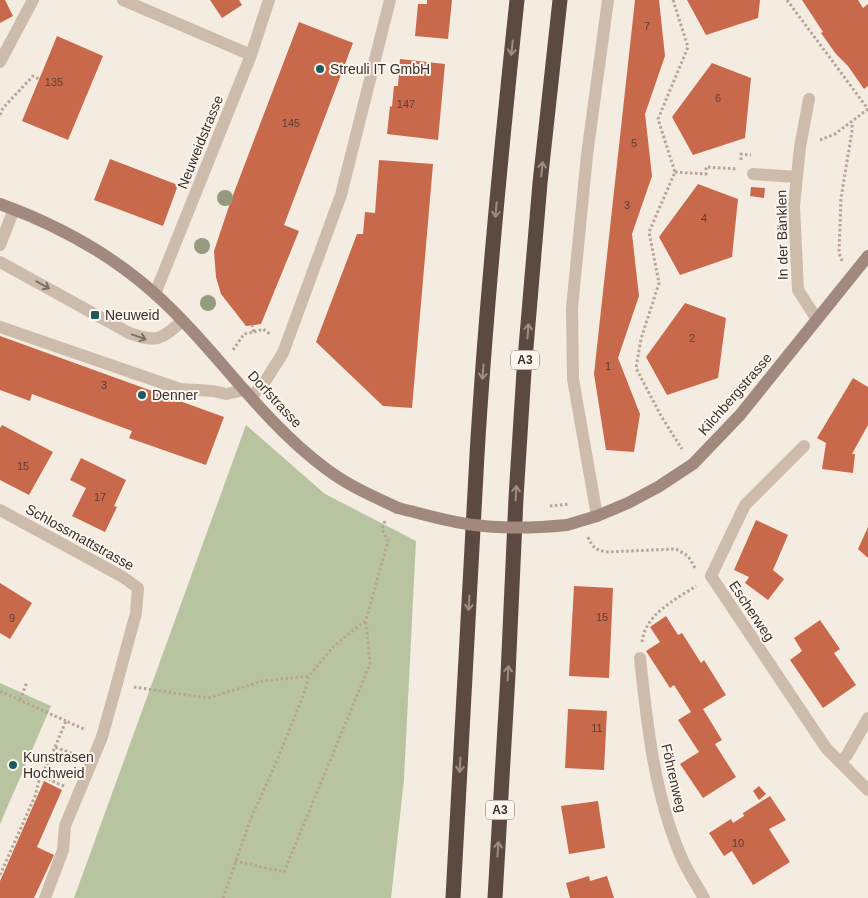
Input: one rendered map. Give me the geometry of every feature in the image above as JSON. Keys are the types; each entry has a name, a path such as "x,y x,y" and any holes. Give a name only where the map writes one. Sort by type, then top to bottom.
{"highway":[{"path":"453,898 477,454 495,222 517,0"},
{"name":"A3","path":"495,898 525,362 542,165 560,0"}],"street":[{"path":"0,62 34,0"},
{"path":"123,0 251,55"},
{"name":"Neuweidstrasse","path":"155,294 251,55 269,0"},
{"path":"0,327 180,389 226,394 248,394 264,383 283,353 341,195 390,0"},
{"path":"597,516 573,379 572,308 587,155 608,0"},
{"name":"In der Bänklen","path":"809,99 800,147 794,206 798,290 816,318"},
{"path":"753,174 797,177"},
{"name":"Dorfstrasse","path":"0,204 89,246 126,270 155,294 182,321 291,438 325,468 358,489 398,508 447,521 512,528 567,525"},
{"path":"0,245 14,209"},
{"name":"Kilchbergstrasse","path":"567,525 597,516 658,487 693,464 740,415 816,318 868,256"},
{"path":"0,262 129,333 146,340 159,339 182,321"},
{"name":"Escherweg","path":"804,446 745,505 707,579 826,748 868,790"},
{"name":"Schlossmattstrasse","path":"0,510 123,577 138,588 136,613 117,683"},
{"name":"Föhrenweg","path":"640,658 649,738 661,799 680,855 704,898"},
{"path":"45,898 63,850 65,826 102,737 117,683"},
{"path":"840,762 847,755 868,718"}],"path":[{"path":"673,0 688,47 658,119 675,172 649,232 658,283 641,339 636,368 661,416 683,450"},
{"path":"787,0 868,109 835,134 800,147"},
{"path":"0,115 3,108 33,76 39,79"},
{"path":"849,255 843,263 839,253 841,198 852,122"},
{"path":"675,172 706,174 706,167 739,170 741,154 756,155"},
{"path":"233,350 244,334 254,332 252,326"},
{"path":"676,455 689,444"},
{"path":"569,504 593,497"},
{"path":"235,861 284,872 370,664 366,620 388,541 382,529 386,520 398,508"},
{"path":"588,536 596,550 606,552 656,548 676,549 688,556 707,579 661,609 643,631 640,658"},
{"path":"223,898 251,818 276,763 309,676 333,646 366,620"},
{"path":"117,683 208,698 263,681 309,676"},
{"path":"20,700 27,682"},
{"path":"0,691 102,737"},
{"path":"0,875 35,796 38,780 66,721"},
{"path":"55,747 80,757"},
{"path":"53,771 72,778"}],"green space":[{"path":"246,425 325,494 416,541 404,779 391,898 74,898"},
{"name":"Kunstrasen Hochweid","path":"0,683 51,706 0,824"}],"building":[{"path":"0,0 5,0 13,16 0,23"},
{"path":"210,0 239,0 242,5 222,18"},
{"path":"427,0 452,0 448,39 415,36 418,4 427,4"},
{"path":"635,0 659,0 665,56 645,114 652,176 632,234 639,296 618,358 640,414 634,452 606,450 594,374"},
{"path":"687,0 760,0 758,18 706,35"},
{"path":"802,0 858,0 863,8 868,4 868,86 864,89 821,33 823,32"},
{"path":"299,22 353,43 284,225 299,231 261,324 246,326 221,294 216,277 214,251 230,203"},
{"path":"57,36 103,56 68,140 22,121"},
{"path":"400,59 445,64 438,140 387,134 394,86 398,86"},
{"path":"712,63 751,78 745,138 693,155 672,117"},
{"path":"110,159 178,185 163,226 94,200"},
{"path":"379,160 433,164 412,408 383,406 316,342 357,234 363,234 365,212 375,213"},
{"path":"698,184 738,199 732,257 680,275 659,237"},
{"path":"751,187 765,188 764,198 750,196"},
{"path":"685,303 726,318 718,378 667,395 646,357"},
{"path":"0,336 224,417 206,465 129,438 132,431 32,394 30,401 0,390"},
{"path":"853,378 868,387 868,425 852,454 855,454 853,473 822,469 826,443 817,438"},
{"path":"2,425 53,452 29,495 0,480 0,428"},
{"path":"81,458 126,480 114,506 117,507 105,532 72,516 86,488 70,480"},
{"path":"756,520 788,535 773,570 784,579 768,600 745,583 749,577 734,570"},
{"path":"868,527 868,558 858,549"},
{"path":"0,583 32,603 10,639 0,633"},
{"path":"574,586 613,588 609,678 569,676"},
{"path":"666,616 678,635 682,633 701,663 704,660 726,695 703,709 722,740 715,744 736,777 703,798 680,764 699,752 678,720 691,712 674,685 670,688 646,651 660,642 650,627"},
{"path":"820,620 840,649 834,653 856,685 823,708 790,660 802,651 794,638"},
{"path":"568,709 607,711 604,770 565,768"},
{"path":"44,781 62,790 37,847 54,855 34,898 0,898 0,881"},
{"path":"759,786 766,794 759,800 753,791"},
{"path":"770,796 786,820 769,829 790,862 753,885 732,851 724,856 709,833 731,819 733,823 744,816 743,813"},
{"path":"598,801 605,848 569,854 561,806"},
{"path":"589,876 590,881 607,876 614,898 570,898 566,883"}],"place":[{"name":"Streuli IT GmbH","path":"320,69"},
{"name":"Neuweid","path":"95,315"},
{"name":"Denner","path":"142,395"},
{"name":"Kunstrasen Hochweid","path":"13,765"}]}
